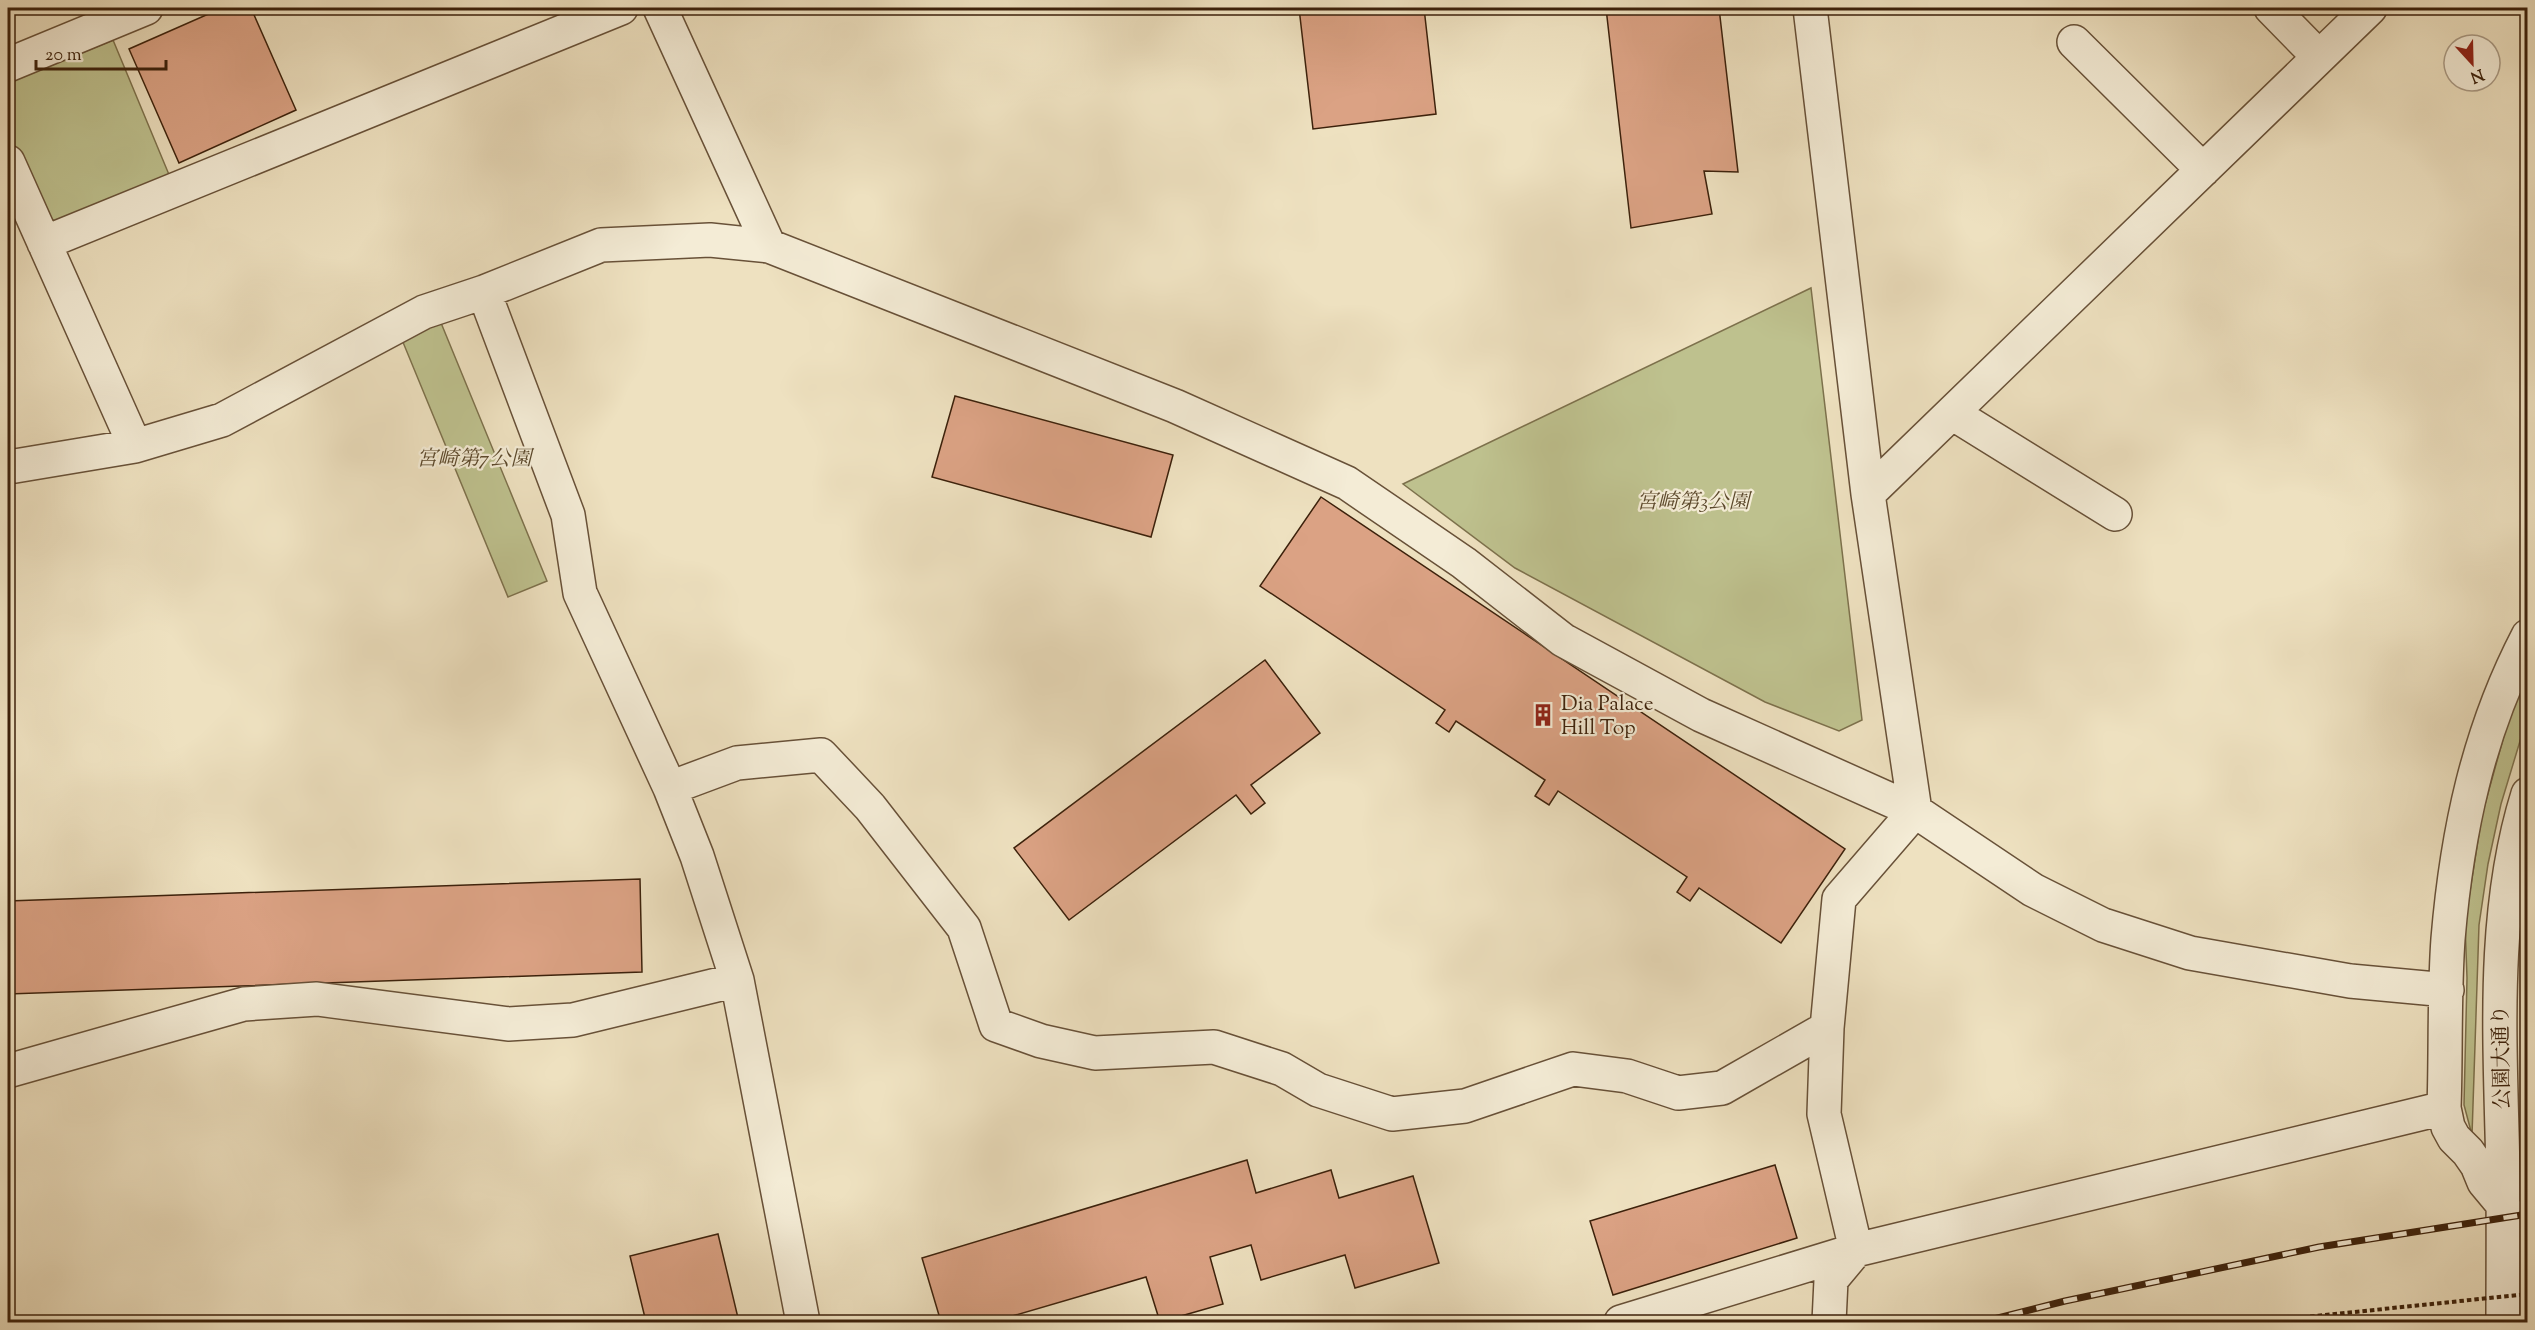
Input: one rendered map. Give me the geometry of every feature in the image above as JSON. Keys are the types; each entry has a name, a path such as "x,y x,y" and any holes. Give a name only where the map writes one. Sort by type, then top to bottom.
{"street":[{"path":"8,65 146,8"},
{"path":"44,243 621,8"},
{"path":"660,8 769,246"},
{"path":"1810,8 1868,494 1915,811 1839,899 1827,1028 1824,1114 1856,1250"},
{"path":"2271,8 2319,57"},
{"path":"1868,494 2370,8"},
{"path":"2074,42 2203,170"},
{"path":"8,162 135,446"},
{"path":"8,465 15,466 135,446 222,420 424,312 484,292 602,245 710,240 769,246 1175,406 1347,483 1464,562 1563,640 1701,715 1915,811 2033,890 2103,925 2190,953 2350,981 2447,990"},
{"path":"484,292 568,515 580,593 670,788 697,856 737,980 803,1323"},
{"path":"1952,413 2115,514"},
{"path":"2504,1206 2484,1182 2477,1165 2454,1138 2448,1127 2444,1108 2448,941 2457,860 2469,795 2497,699 2528,636"},
{"path":"670,788 737,763 821,755 870,807 964,928 996,1025 1041,1041 1095,1053 1215,1047 1282,1069 1318,1090 1392,1114 1465,1106 1573,1069 1627,1076 1678,1093 1722,1088 1827,1028"},
{"name":"公園大通り","path":"2503,1323 2504,1206 2500,969 2510,864 2528,794"},
{"path":"8,1071 244,1004 317,999 508,1024 573,1020 737,980"},
{"path":"1621,1323 1856,1250 2444,1108"},
{"path":"1829,1323 1831,1280 1856,1250"}],"path":[{"path":"2258,1323 2528,1294"},
{"path":"2328,1315 2329,1323"}],"green space":[{"path":"113,40 170,177 42,229 8,145 8,83"},
{"name":"宮崎第3公園","path":"1811,288 1862,720 1839,731 1765,702 1515,568 1403,484"},
{"name":"宮崎第7公園","path":"439,318 547,581 508,597 400,335"},
{"path":"2527,669 2527,718 2501,804 2488,864 2479,925 2472,1135 2464,1105 2467,978 2465,923 2482,815 2515,696"},
{"path":"2527,949 2527,1322 2523,1322 2519,1316"}],"building":[{"path":"222,8 251,8 296,110 179,163 129,49"},
{"path":"1299,8 1424,8 1436,114 1313,129"},
{"path":"1606,8 1719,8 1738,172 1704,171 1712,214 1631,228"},
{"path":"955,396 1173,455 1151,537 932,477"},
{"name":"Dia Palace Hill Top","path":"1321,497 1845,849 1781,943 1699,888 1690,901 1677,892 1687,877 1558,791 1549,805 1535,796 1545,780 1456,721 1449,732 1436,723 1445,710 1260,586"},
{"path":"1265,660 1320,733 1251,785 1265,803 1251,814 1236,795 1069,920 1014,848"},
{"path":"640,879 642,972 8,994 8,901"},
{"path":"1247,1160 1256,1193 1331,1170 1339,1198 1413,1176 1439,1263 1355,1288 1345,1255 1261,1280 1251,1245 1210,1257 1223,1304 1160,1322 1146,1277 992,1322 941,1322 922,1258"},
{"path":"1775,1165 1797,1238 1613,1295 1590,1221"},
{"path":"718,1234 739,1322 646,1322 630,1256"}],"railway":[{"path":"1982,1322 2065,1301 2319,1247 2528,1214"}],"place":[{"name":"Dia Palace Hill Top","path":"1543,715"}]}
